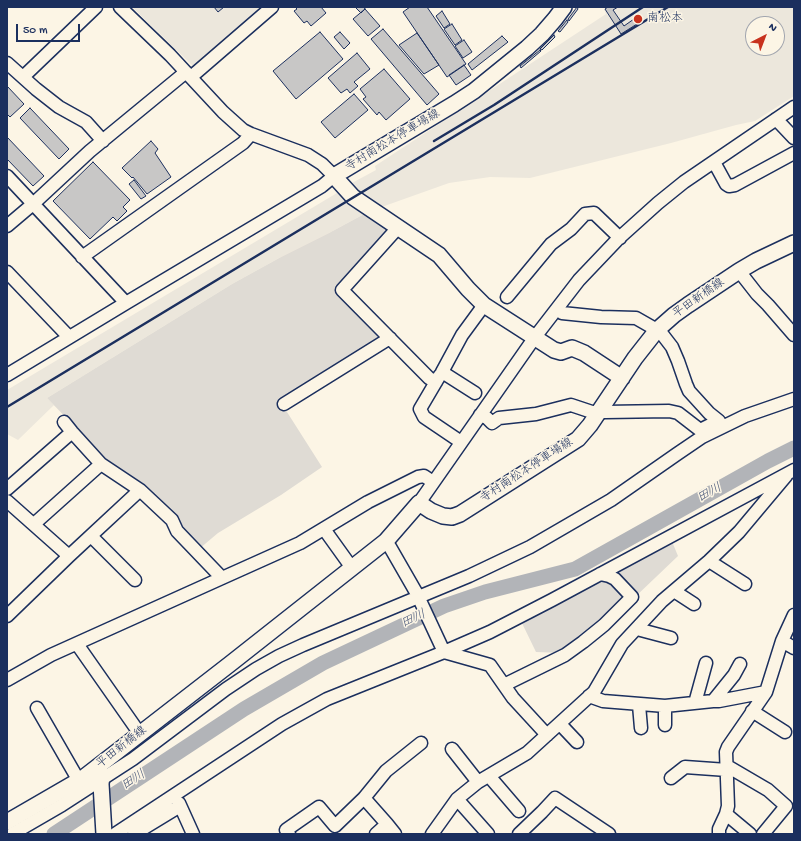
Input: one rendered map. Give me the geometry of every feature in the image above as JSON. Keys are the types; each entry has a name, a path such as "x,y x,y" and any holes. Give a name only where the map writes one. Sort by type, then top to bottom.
{"main road":[{"name":"寺村南松本停車場線","path":"419,503 431,511 443,516 452,517 460,514 578,439 590,425 622,378 584,353 572,348 561,352 554,350 484,305 439,255 353,197 334,176 474,91 527,48 546,30 564,7"},
{"name":"平田新橋線","path":"622,378 635,358 657,330 688,305 756,261 794,243"},
{"path":"7,822 27,818 86,785 101,780 205,696 230,664 386,541 419,503"},
{"name":"平田新橋線","path":"7,822 79,781 230,664"},
{"path":"101,780 104,834"}],"street":[{"path":"22,77 96,7"},
{"path":"7,375 322,186 334,176 322,164 308,155 242,130 120,7"},
{"path":"7,226 103,141 272,7"},
{"path":"7,63 22,77 59,106 86,122 103,141"},
{"path":"419,503 535,337 579,280 620,238 658,203 684,182 794,107"},
{"path":"776,119 794,138"},
{"path":"82,257 243,143 250,134"},
{"path":"714,162 726,184 729,186 735,185 794,153"},
{"path":"7,176 126,303"},
{"path":"507,297 551,244 571,229 586,214 594,213 620,238"},
{"path":"397,227 342,290 429,378 439,377 475,393"},
{"path":"739,271 757,294 794,335"},
{"path":"7,272 69,337"},
{"path":"461,442 424,417 420,409 462,335 484,305"},
{"path":"562,313 601,317 636,318 657,330 672,347 689,391 709,413 719,420"},
{"path":"284,404 390,338"},
{"path":"12,834 62,805 133,759 226,689 279,656 419,599 536,544 611,500 702,437 752,414 794,399"},
{"path":"480,415 487,418 492,423 499,418 536,414 571,406 592,412 669,411 678,414 700,430 719,420 744,410 749,411 752,414"},
{"path":"64,422 101,464 140,490 172,520 177,531 222,578"},
{"path":"7,489 72,432"},
{"path":"34,524 101,464"},
{"path":"432,834 457,799 478,782 527,753 594,692 622,644 662,601 740,532 792,471"},
{"path":"115,834 132,829 187,787 282,724 327,699 490,632 792,471"},
{"path":"11,677 51,655 300,543 368,502 418,477 424,476 433,482"},
{"path":"7,616 140,490"},
{"path":"7,502 69,556"},
{"path":"324,529 352,568"},
{"path":"91,536 135,580"},
{"path":"386,541 417,594 443,651 490,665 513,698 547,735"},
{"path":"709,561 745,584"},
{"path":"504,685 565,655 604,625 632,598 615,579 600,574"},
{"path":"674,591 694,604"},
{"path":"719,834 719,829 728,806 726,752 728,746 766,692 782,641 794,615"},
{"path":"637,629 671,638"},
{"path":"782,641 794,648"},
{"path":"77,644 140,734"},
{"path":"695,703 706,662"},
{"path":"713,701 734,675 740,664"},
{"path":"589,696 603,701 665,706 719,701 766,692"},
{"path":"639,704 641,728"},
{"path":"665,706 665,725"},
{"path":"37,708 79,781"},
{"path":"752,711 782,727"},
{"path":"560,724 576,742"},
{"path":"289,834 286,830 319,807 335,826 364,798 386,771 421,743"},
{"path":"452,749 478,782"},
{"path":"671,778 685,767 727,768 768,790 786,806 763,834"},
{"path":"489,776 519,811"},
{"path":"179,804 187,787"},
{"path":"364,798 395,834"},
{"path":"519,834 555,798 609,834"},
{"path":"457,799 488,834"},
{"path":"132,829 139,823 150,818 168,806 179,804"},
{"path":"179,804 193,834"},
{"path":"726,814 750,834"},
{"path":"376,834 387,824"}],"shaded area":[{"path":"132,7 266,7 195,68"},
{"path":"607,7 794,7 794,96 755,121 530,178 490,177 449,183 376,209 352,189 352,183 376,170 375,166 606,14 604,9"},
{"path":"337,193 366,213 232,284 47,398 54,405 18,440 7,434 7,390"},
{"path":"366,213 387,229 383,238 335,290 381,336 381,339 280,401 322,467 281,495 218,533 199,549 104,460 47,398 232,284"},
{"path":"671,539 678,556 634,598 608,573"},
{"path":"605,577 630,598 564,653 536,652 520,619"}],"building":[{"path":"214,7 224,7 218,12"},
{"path":"295,7 321,7 326,13 311,26 307,21 304,23 294,11 297,9"},
{"path":"355,7 364,7 365,9 361,13"},
{"path":"410,7 427,7 466,64 447,77 403,12"},
{"path":"577,7 578,9 569,21 568,19"},
{"path":"608,7 618,7 613,10 624,26 634,19 637,24 621,34 605,9"},
{"path":"365,9 380,26 368,36 353,19"},
{"path":"442,11 450,24 444,28 436,16"},
{"path":"567,20 568,22 560,32 558,31"},
{"path":"452,24 462,40 455,45 444,29"},
{"path":"383,29 439,94 427,105 371,39"},
{"path":"320,32 343,59 296,99 273,71"},
{"path":"340,32 350,43 344,49 334,37"},
{"path":"417,33 439,65 424,74 399,45"},
{"path":"554,35 555,37 542,50 540,49"},
{"path":"502,36 508,42 472,70 468,64"},
{"path":"464,40 472,52 463,58 455,46"},
{"path":"540,50 541,51 521,68 520,66"},
{"path":"357,53 370,69 354,82 358,86 350,93 347,89 341,93 328,78"},
{"path":"464,65 471,75 456,85 449,75"},
{"path":"384,69 410,99 386,120 379,112 377,115 363,99 366,97 360,89"},
{"path":"7,86 24,104 10,117 7,114"},
{"path":"354,94 368,110 335,138 321,122"},
{"path":"30,108 69,149 59,159 20,118"},
{"path":"7,137 44,176 33,186 7,159"},
{"path":"151,141 158,149 155,153 171,177 147,194 133,177 132,178 122,168"},
{"path":"93,162 130,200 123,207 127,211 117,221 113,217 90,239 53,201"},
{"path":"134,180 146,196 141,199 129,184"}],"waterway":[{"name":"田川","path":"54,834 244,709 323,663 444,606 485,592 575,569 794,448"}],"railway":[{"path":"434,141 494,105 643,7"},
{"path":"7,407 668,7"}],"place":[{"name":"南松本","path":"638,19"}]}
